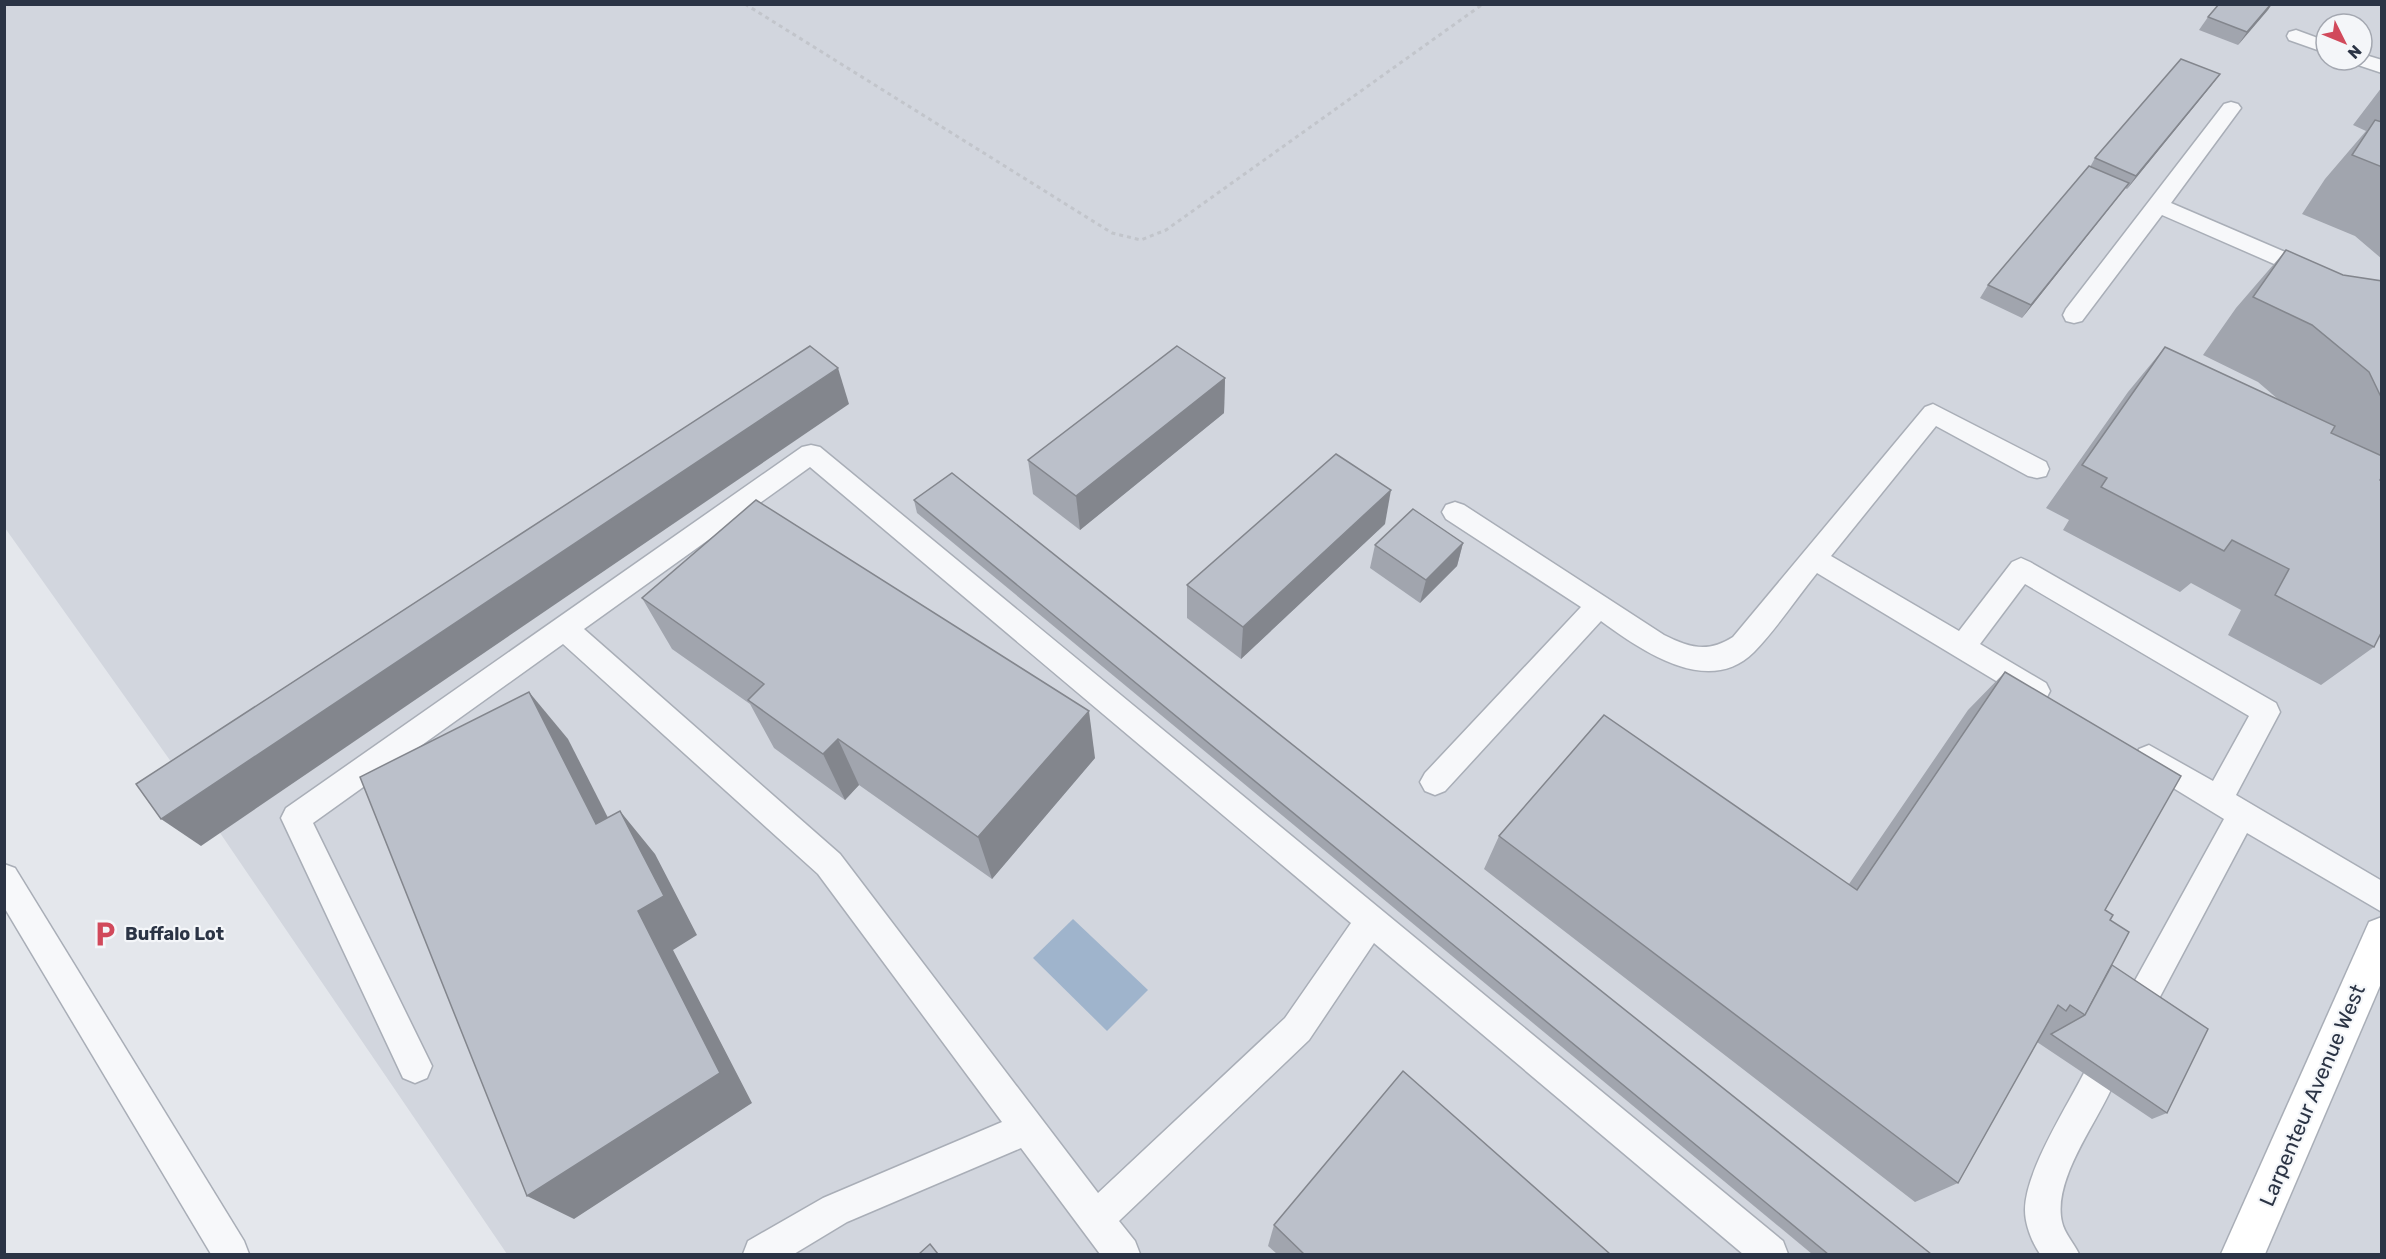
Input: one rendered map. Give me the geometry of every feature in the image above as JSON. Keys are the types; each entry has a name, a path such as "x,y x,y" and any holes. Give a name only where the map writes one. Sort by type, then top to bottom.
{"main road":[{"name":"Larpenteur Avenue West","path":"2243,1254 2382,934"}],"lane":[{"path":"2296,36 2314,43"},
{"path":"2074,315 2231,108"},
{"path":"2158,205 2328,279"},
{"path":"1455,512 1667,651 1695,658 1719,658 1743,645 1933,413 2037,469"},
{"path":"415,1066 296,818 811,454 1770,1254"},
{"path":"1814,558 2054,702"},
{"path":"1962,647 2021,569 2266,712 2230,807 2143,997"},
{"path":"1435,782 1599,605"},
{"path":"564,628 830,864 1122,1254"},
{"path":"2126,745 2382,898"},
{"path":"4,878 231,1254"},
{"path":"1096,1219 1297,1029 1370,922"},
{"path":"2061,1254 2046,1230 2041,1205 2045,1185 2096,1084"},
{"path":"761,1254 835,1210 1028,1128"}],"path":[{"path":"745,4 1112,233 1141,240 1166,230 1483,4"},
{"path":"750,7 756,4"}],"shaded area":[{"path":"4,5 2381,5 2381,1254 507,1254 184,780 5,528"}],"water":[{"path":"1073,919 1148,990 1107,1031 1033,958"}],"building":[{"path":"2219,4 2271,4 2247,32 2208,17"},
{"path":"2181,59 2220,74 2136,176 2095,158"},
{"path":"2375,120 2382,122 2382,167 2352,155"},
{"path":"2089,166 2129,183 2031,305 1988,285"},
{"path":"2286,250 2343,275 2382,281 2382,399 2369,372 2312,325 2253,297"},
{"path":"810,346 838,368 161,819 136,784"},
{"path":"1177,346 1225,378 1076,496 1028,460"},
{"path":"2165,347 2335,426 2331,433 2382,456 2380,480 2382,481 2382,631 2374,647 2275,595 2289,569 2232,540 2224,551 2101,487 2107,478 2082,465"},
{"path":"1336,454 1391,490 1243,627 1187,585"},
{"path":"952,473 1931,1254 1828,1254 914,500"},
{"path":"756,500 1089,711 978,837 838,739 823,754 748,700 764,684 642,598"},
{"path":"1413,509 1463,543 1426,580 1375,545"},
{"path":"2005,672 2181,776 2105,910 2113,915 2110,920 2129,932 2085,1015 2070,1005 2066,1011 2058,1005 1958,1183 1499,836 1604,715 1857,890"},
{"path":"529,692 596,824 620,811 664,896 638,911 720,1073 527,1196 360,777"},
{"path":"2112,965 2208,1029 2167,1113 2051,1034 2085,1015"},
{"path":"1403,1071 1610,1254 1304,1254 1274,1225"},
{"path":"930,1244 938,1254 919,1254"}],"place":[{"name":"Buffalo Lot","path":"105,934"}]}
